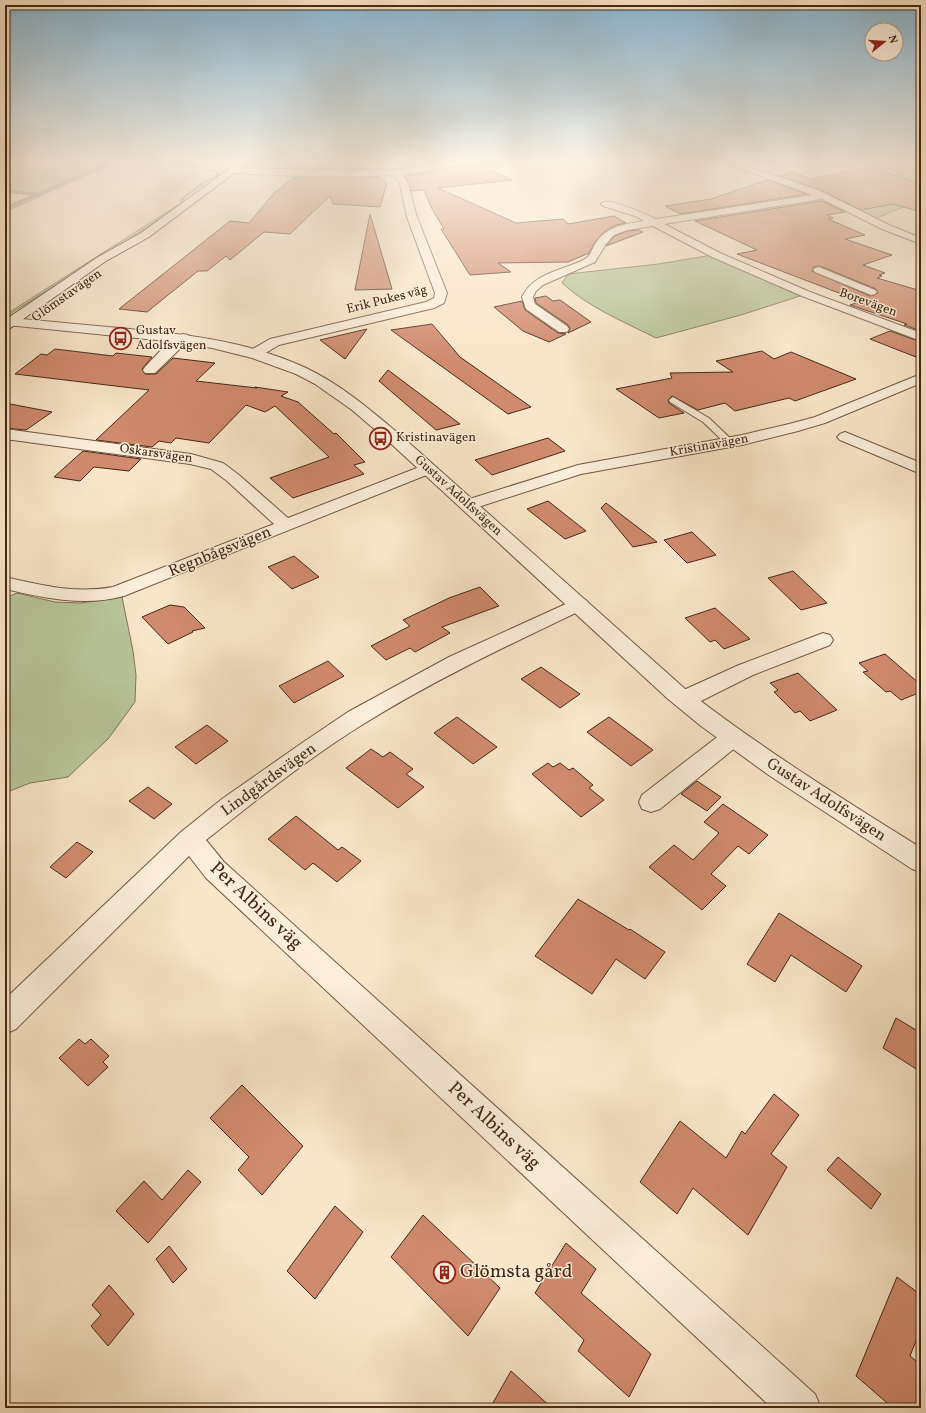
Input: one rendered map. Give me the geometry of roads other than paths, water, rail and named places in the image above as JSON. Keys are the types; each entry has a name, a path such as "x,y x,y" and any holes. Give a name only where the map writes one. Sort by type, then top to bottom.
{"street":[{"name":"Glömstavägen","path":"6,339 15,324 102,258 155,227"},
{"name":"Erik Pukes väg","path":"254,354 274,342 430,305 440,300 441,293 416,227"},
{"path":"563,329 530,306 528,300 529,292 533,287 554,275 591,260 595,256 601,243 615,231 629,227"},
{"name":"Borevägen","path":"662,227 716,255 806,294 921,337"},
{"path":"884,227 921,241"},
{"name":"Glömstavägen","path":"15,324 118,260 145,234"},
{"name":"Borevägen","path":"819,270 871,292"},
{"name":"Borevägen","path":"806,294 843,281"},
{"name":"Gustav Adolfsvägen","path":"15,324 183,338 254,354 300,371 332,388 359,409 469,505 579,604 647,668 685,699 733,737 845,813 921,860"},
{"path":"150,370 183,338"},
{"name":"Kristinavägen","path":"469,505 578,470 785,430 813,422 917,383"},
{"name":"Oskarsvägen","path":"5,434 191,459 209,463 217,466 233,478 285,525"},
{"path":"845,437 921,469"},
{"name":"Regnbågsvägen","path":"5,583 56,595 82,597 104,595 137,585 428,469"},
{"name":"Lindgårdsvägen","path":"5,1019 190,839 243,797 356,718 406,689 456,662 579,604"},
{"path":"685,699 746,670 823,640"},
{"path":"651,802 733,737"},
{"name":"Per Albins väg","path":"190,839 215,870 801,1408"}],"lane":[{"path":"673,400 706,420 729,442"}],"place":[{"name":"Gustav Adolfsvägen","path":"121,338"},
{"name":"Kristinavägen","path":"380,438"},
{"name":"Glömsta gård","path":"445,1272"}]}
